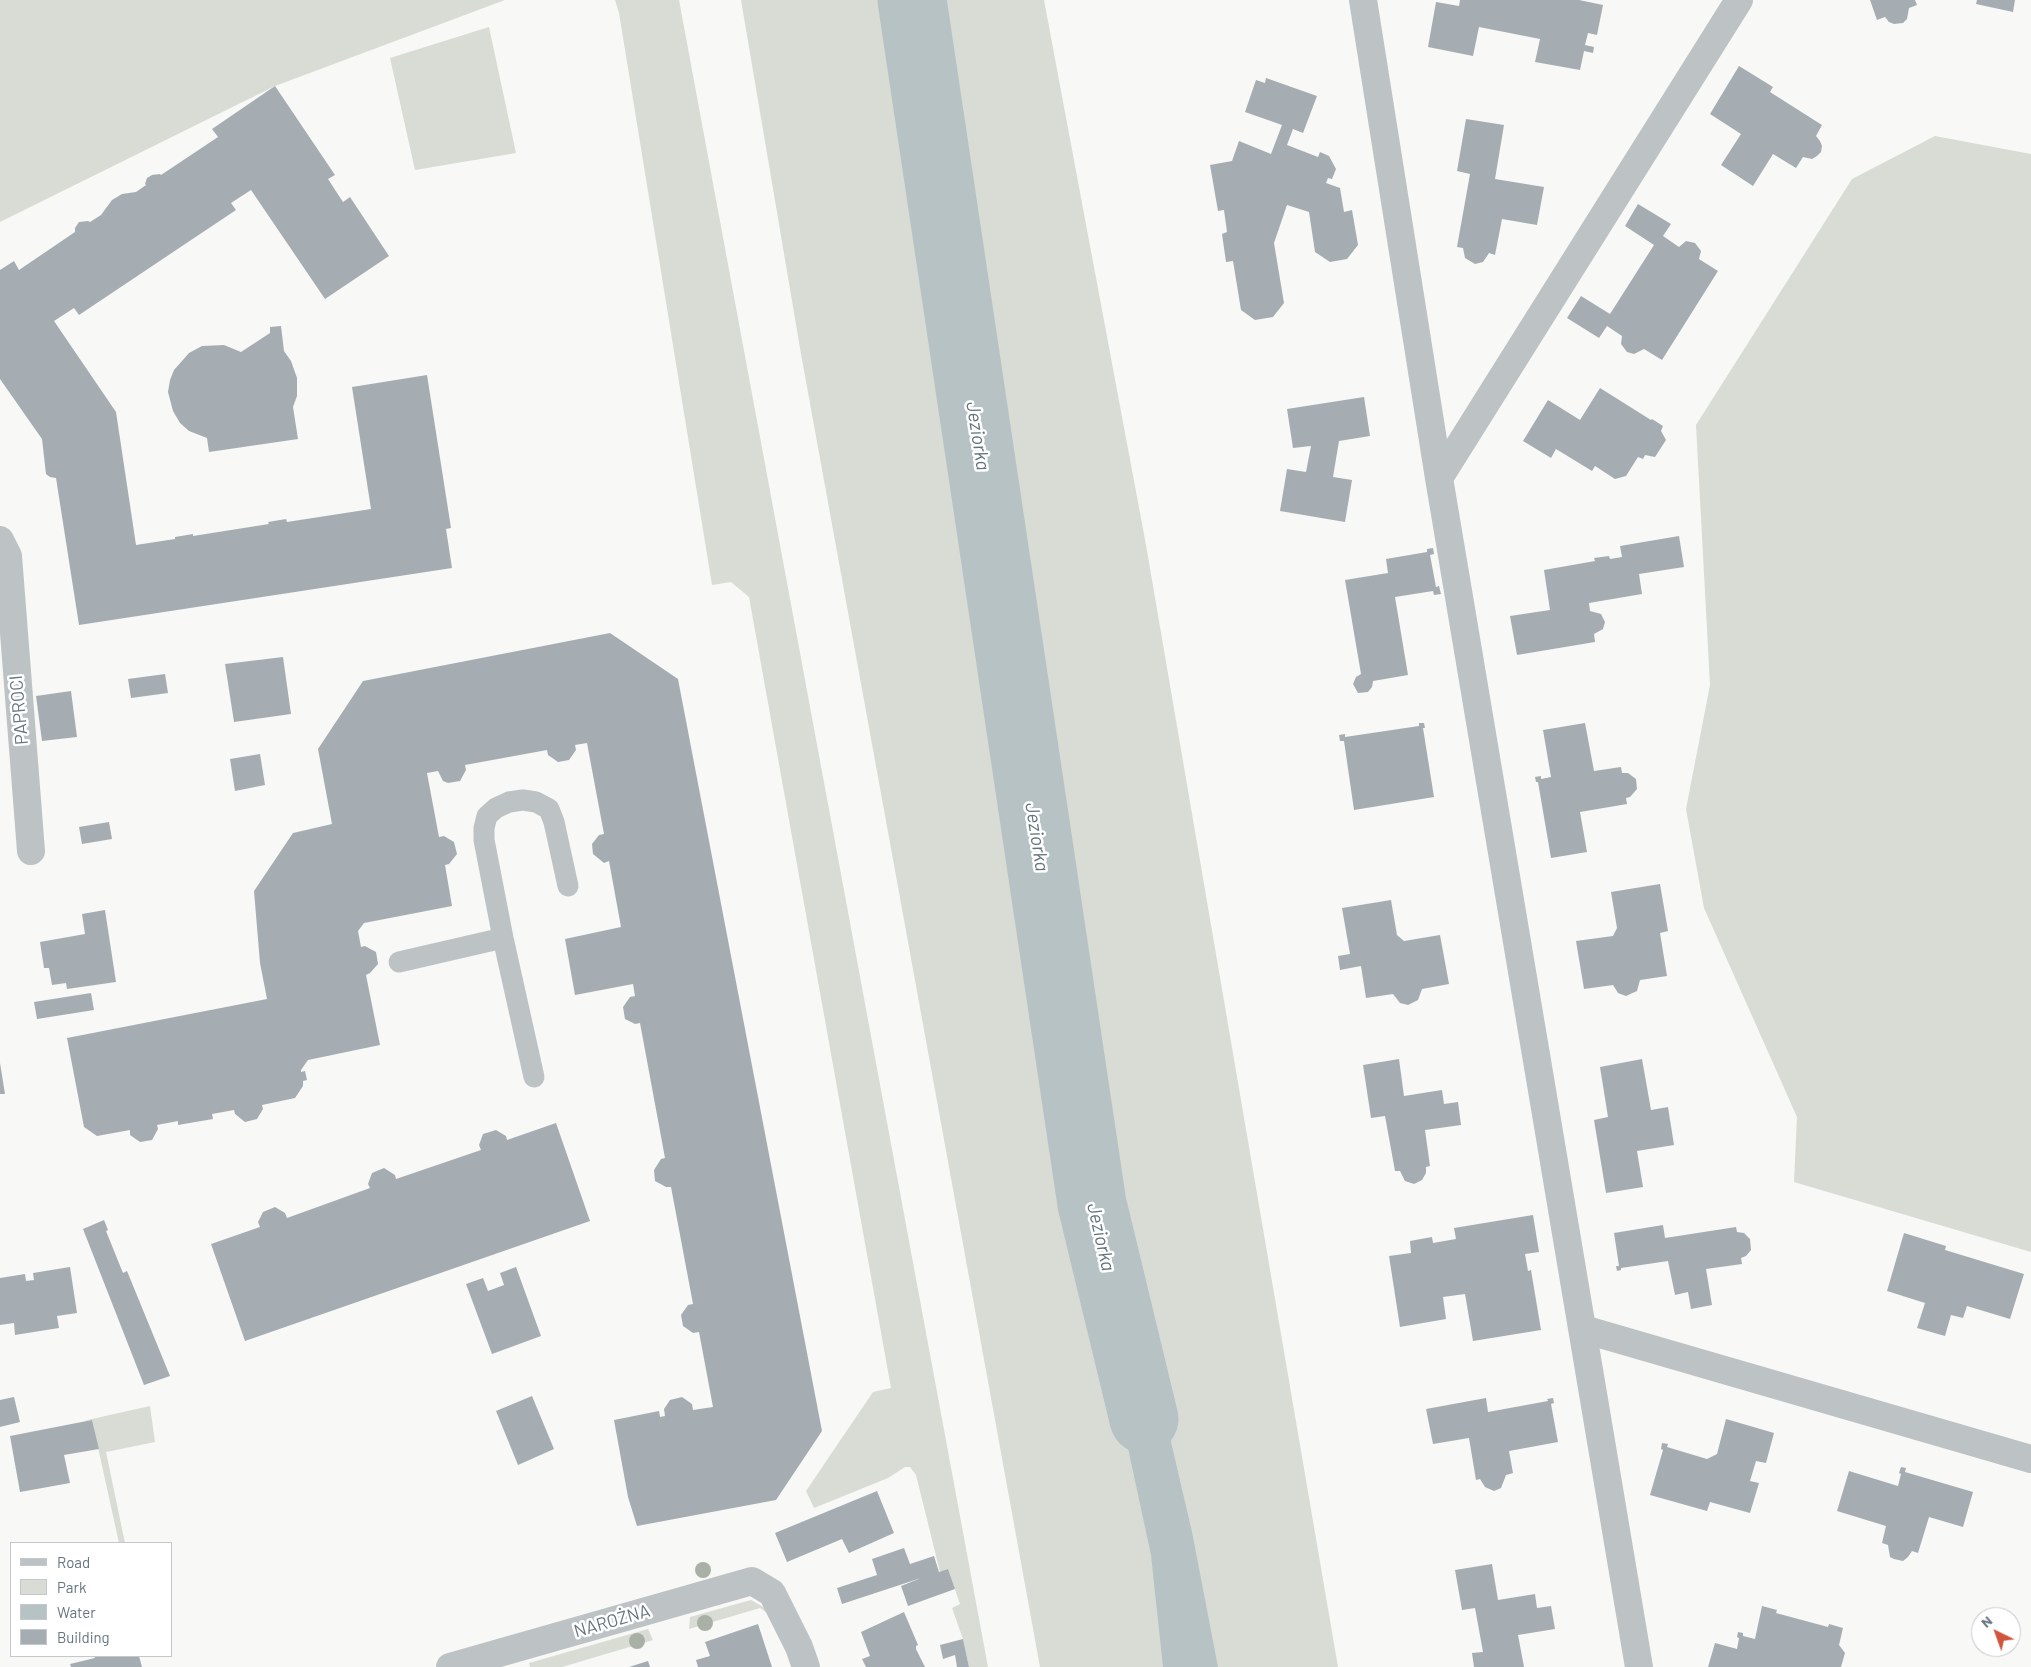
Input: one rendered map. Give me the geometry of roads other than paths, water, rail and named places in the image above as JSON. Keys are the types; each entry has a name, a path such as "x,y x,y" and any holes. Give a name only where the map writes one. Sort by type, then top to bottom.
{"street":[{"path":"1363,0 1439,478 1639,1667"},
{"path":"1439,478 1739,0"},
{"name":"PAPROCI","path":"0,540 8,556 30,851"},
{"path":"1583,1329 2031,1458"},
{"name":"NAROŻNA","path":"450,1667 752,1581 772,1593 799,1647 806,1667"}],"lane":[{"path":"534,1077 503,938 484,840 487,816 496,808 509,802 523,800 536,802 548,809 554,822 568,886"},
{"path":"399,962 503,938"}],"water":[{"path":"1145,1307 1158,1386 1192,1532 1218,1667 1163,1667 1151,1555 1120,1411 1102,1343"}],"waterway":[{"name":"Jeziorka","path":"912,0 1092,1204 1144,1419"}]}
